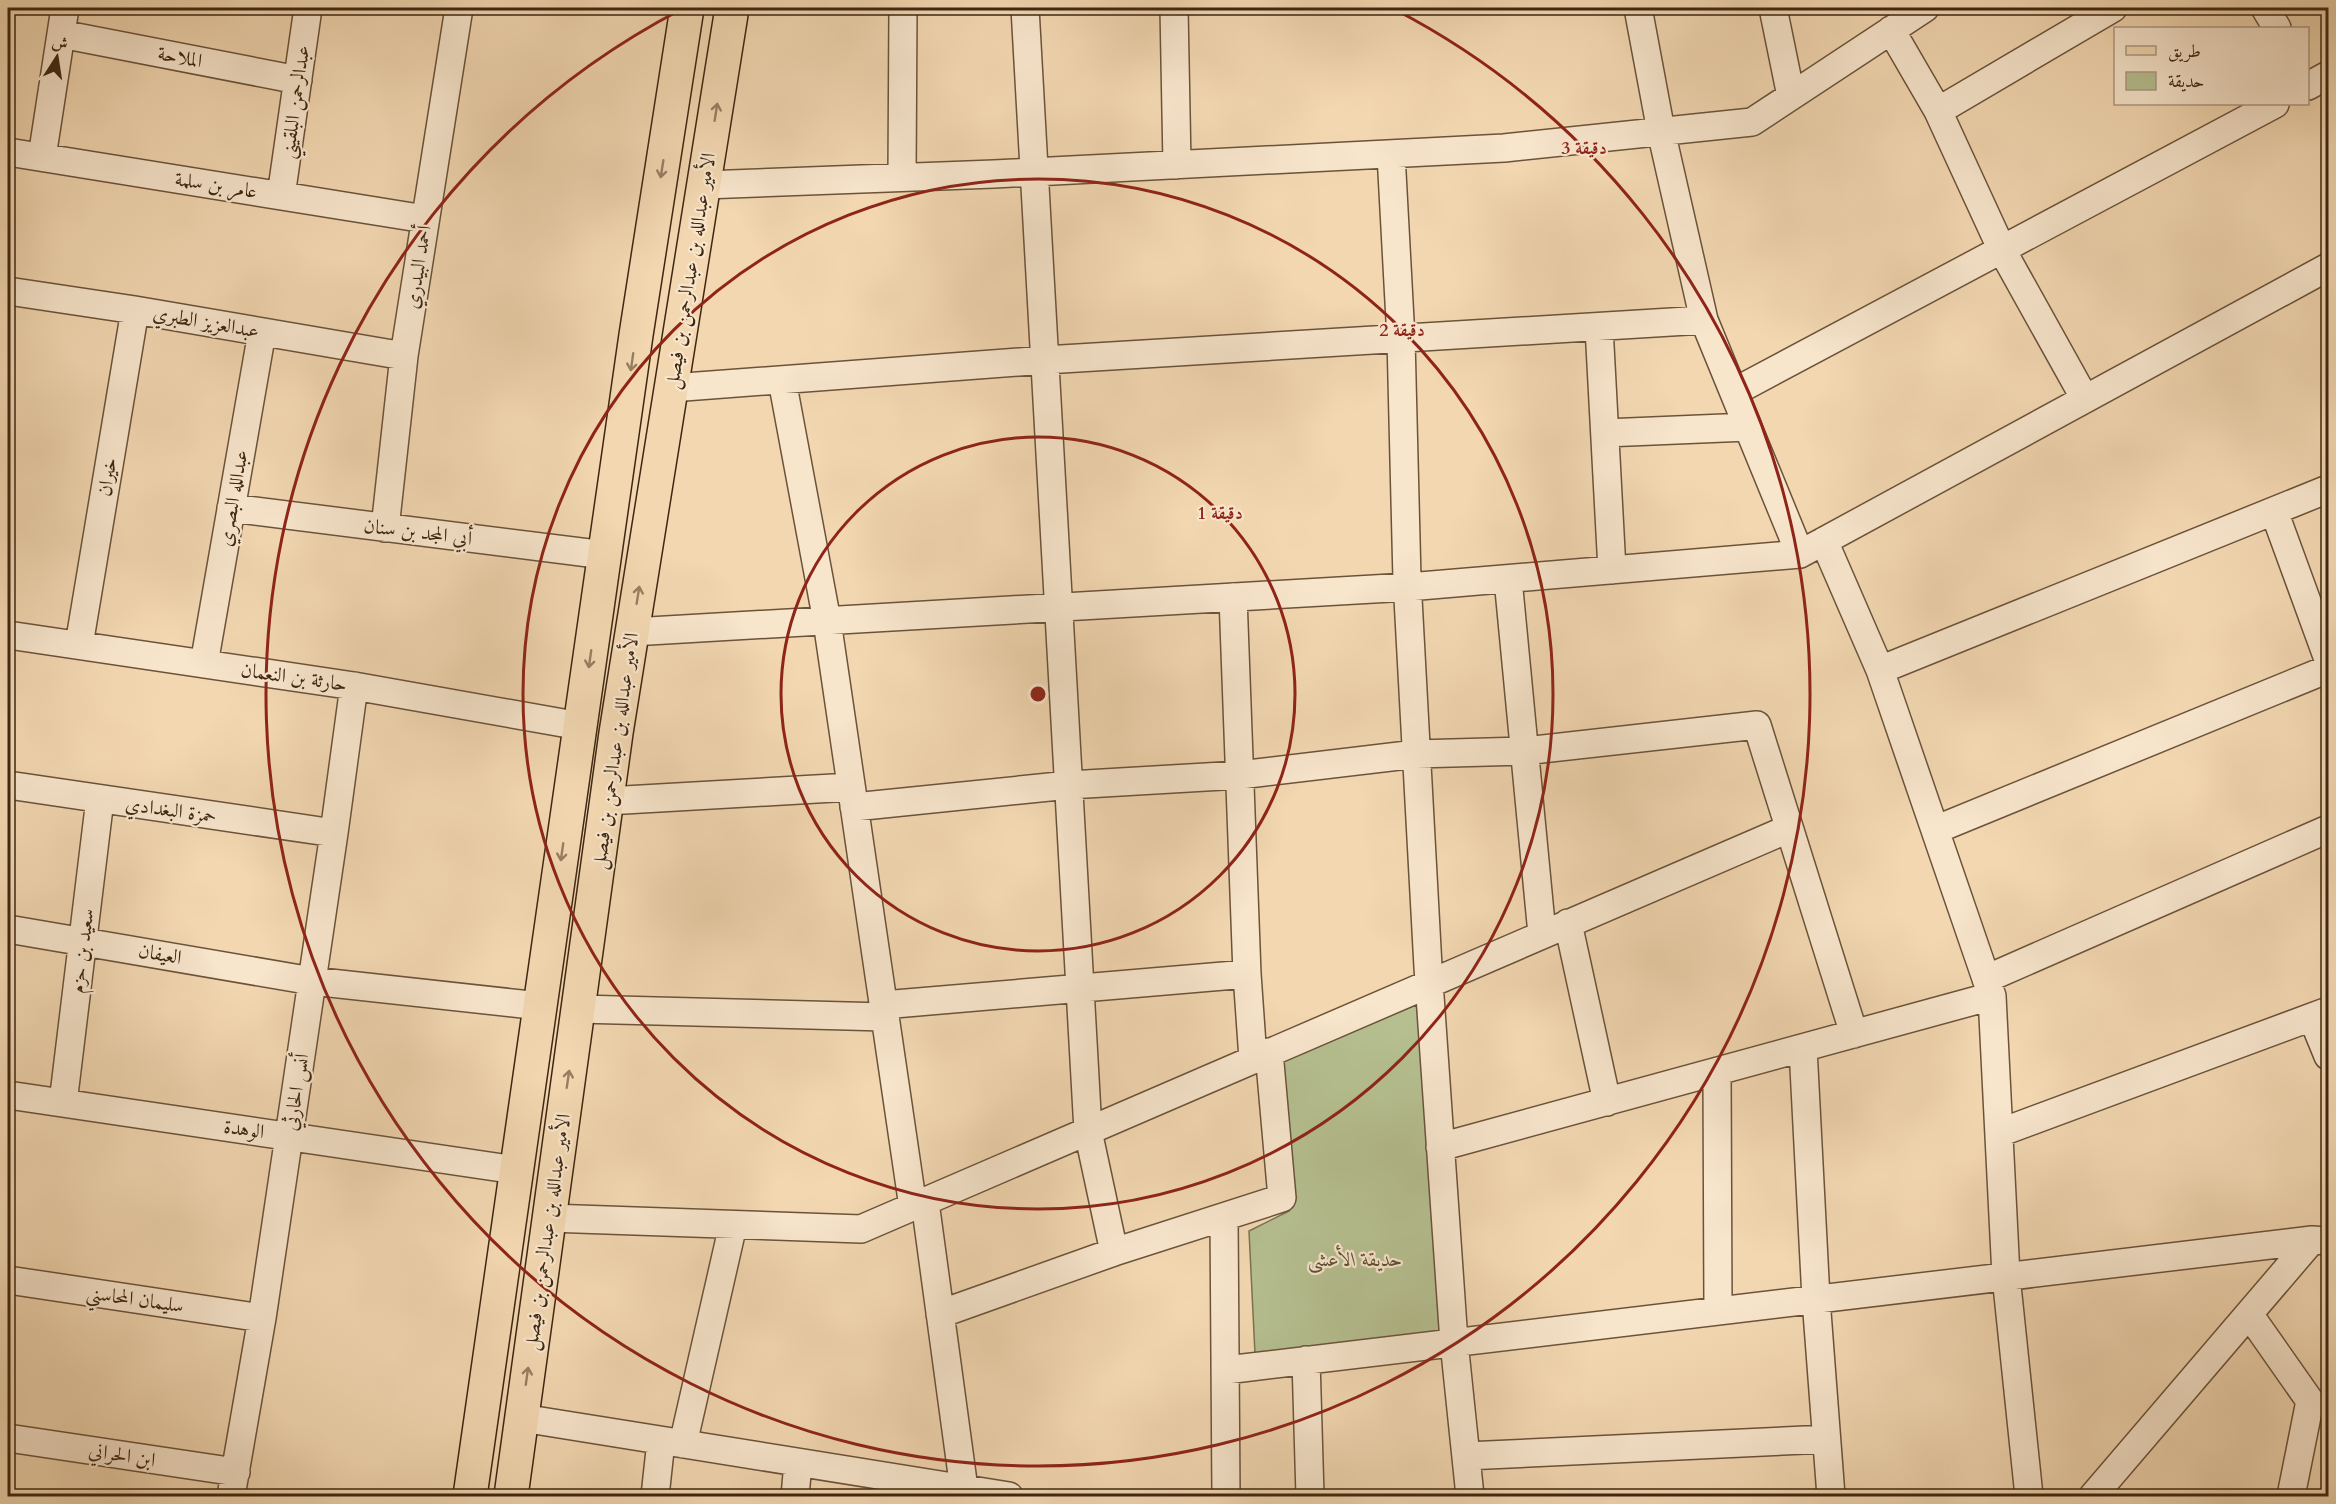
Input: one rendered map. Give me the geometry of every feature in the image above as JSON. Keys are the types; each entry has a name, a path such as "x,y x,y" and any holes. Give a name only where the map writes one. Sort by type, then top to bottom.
{"main road":[{"name":"الأمير عبدالله بن عبدالرحمن بن فيصل","path":"470,1497 580,726 687,8"},
{"name":"الأمير عبدالله بن عبدالرحمن بن فيصل","path":"511,1497 632,632 732,8"}],"street":[{"path":"42,157 65,8"},
{"name":"عبدالرحمن البلقيني","path":"281,196 308,8"},
{"name":"أحمد البيدري","path":"385,528 404,356 459,8"},
{"path":"902,177 903,8"},
{"path":"1025,8 1088,1131 1114,1252"},
{"path":"1174,8 1177,165"},
{"path":"1638,8 1661,131 1704,320 1800,554"},
{"path":"1773,8 1791,96"},
{"path":"704,185 1034,172 1504,148 1752,122 1925,8"},
{"path":"1938,111 2113,8"},
{"path":"2265,8 2276,27"},
{"path":"1891,30 1938,111 2002,250 2085,399"},
{"name":"الملاحة","path":"61,34 298,80"},
{"path":"2309,85 2328,75"},
{"path":"1734,392 2273,105"},
{"name":"عامر بن سلمة","path":"8,152 425,219"},
{"path":"1390,154 1401,339 1408,587 1429,983 1454,1342 1470,1497"},
{"path":"632,632 1408,587 1800,554 2328,267"},
{"name":"عبدالعزيز الطبري","path":"8,291 135,310 404,356"},
{"name":"خيران","path":"79,645 135,310"},
{"path":"671,388 1045,360 1704,320"},
{"path":"1599,327 1612,570"},
{"name":"عبدالله البصري","path":"204,664 262,332"},
{"path":"782,380 827,621 884,1011 940,1314 949,1490"},
{"path":"1605,433 1748,427"},
{"path":"1880,670 2328,489"},
{"name":"أبي المجد بن سنان","path":"231,508 605,555"},
{"path":"2274,511 2328,659"},
{"path":"1824,541 1880,670 1989,987 2006,1276 2029,1497"},
{"path":"1508,579 1542,934"},
{"path":"940,1314 1114,1252 1282,1198 1247,974 1233,597"},
{"name":"حارثة بن النعمان","path":"8,635 354,686 580,726"},
{"path":"1935,830 2328,669"},
{"name":"أنس الحارثي","path":"234,1484 262,1318 354,686"},
{"path":"607,801 853,797 1240,775 1416,754 1524,751 1757,725 1854,1034"},
{"name":"حمزة البغدادي","path":"8,786 334,833"},
{"name":"سعيد بن حزم","path":"63,1102 100,799"},
{"path":"549,1218 861,1229 1788,829"},
{"path":"1440,1148 1854,1034 1989,987 2328,829"},
{"path":"1568,923 1607,1102"},
{"name":"العيفان","path":"8,929 312,981 540,1006"},
{"path":"578,1009 884,1011 1081,988 1247,974"},
{"path":"1999,1133 2320,1014 2328,1056"},
{"path":"1803,1048 1816,1299 1831,1497"},
{"path":"1717,1072 1718,1311"},
{"name":"الوهدة","path":"8,1095 516,1170"},
{"path":"1224,1217 1226,1497"},
{"path":"656,1497 733,1225"},
{"path":"1226,1370 2320,1240"},
{"path":"2093,1497 2249,1314 2320,1240"},
{"name":"سليمان المحاسني","path":"8,1280 262,1318"},
{"path":"2249,1314 2310,1401 2291,1497"},
{"path":"1306,1360 1311,1497"},
{"path":"522,1418 949,1490 1009,1497"},
{"name":"ابن الحراني","path":"8,1438 234,1484"},
{"path":"1466,1456 1826,1439"},
{"path":"795,1497 798,1463"}],"green space":[{"name":"حديقة الأعشى","path":"1423,1002 1440,1331 1255,1354 1249,1231 1289,1211 1270,1065"}]}
